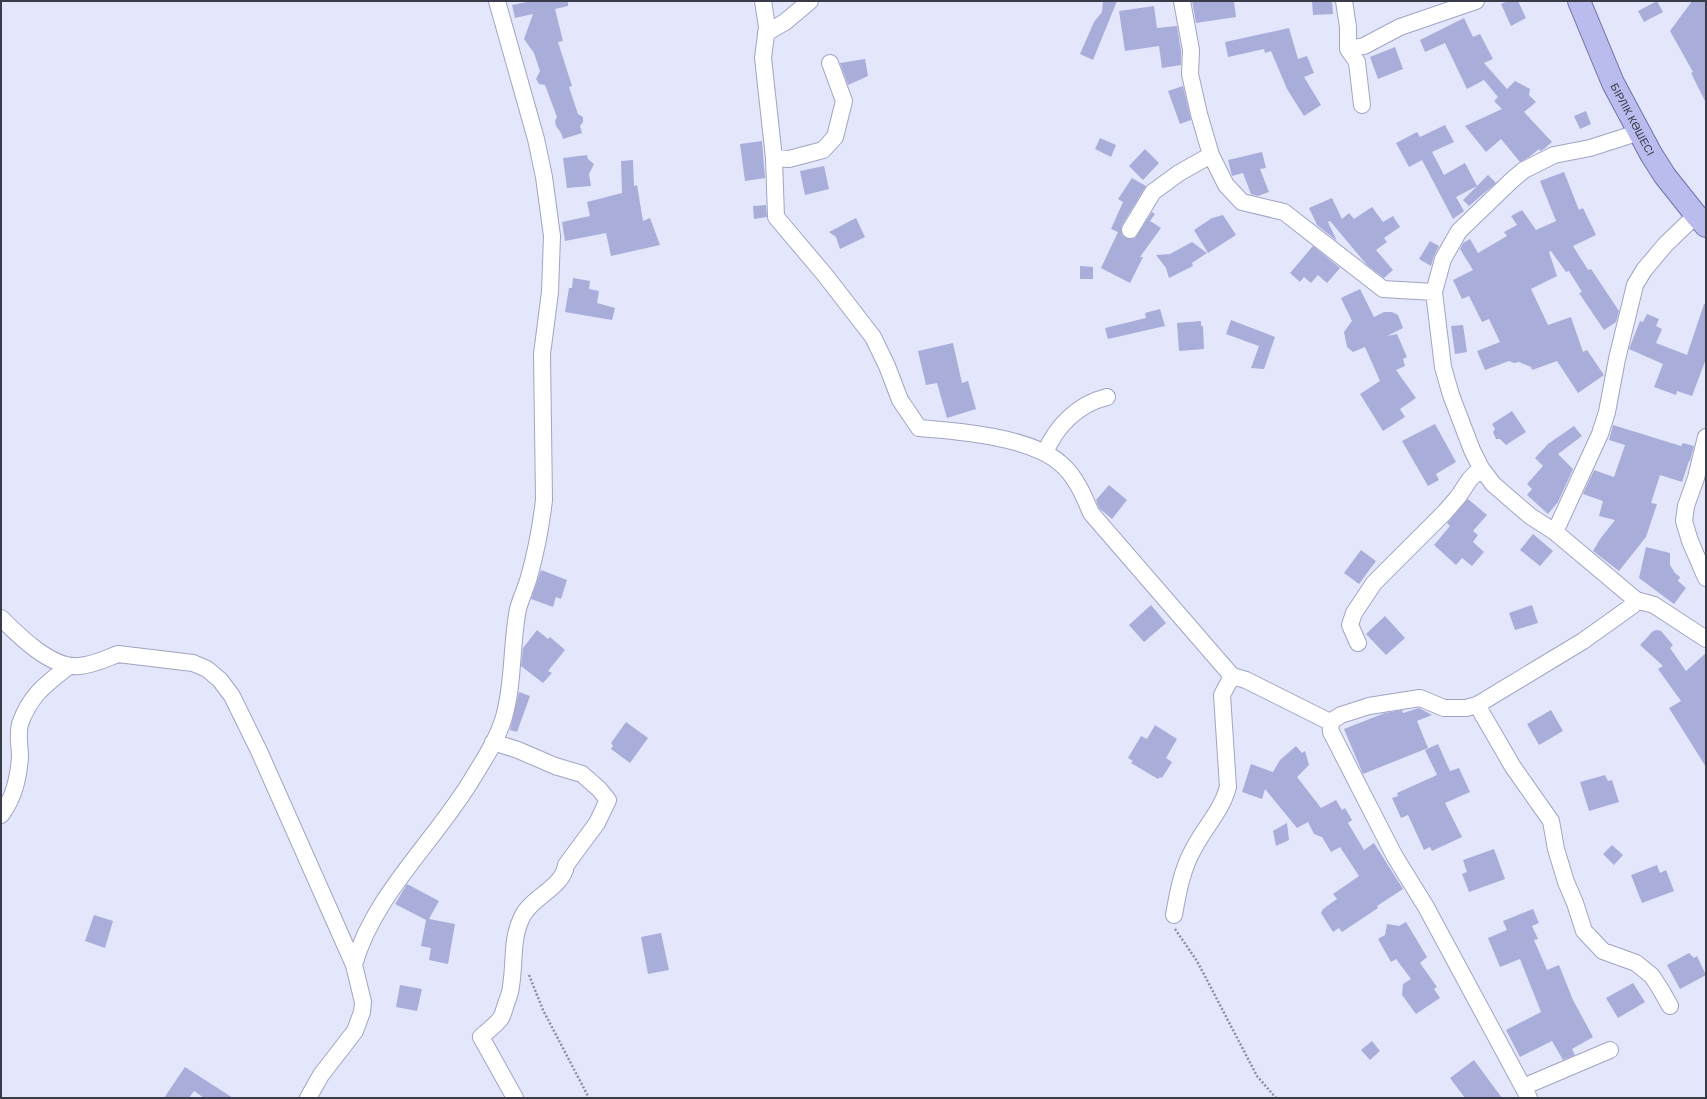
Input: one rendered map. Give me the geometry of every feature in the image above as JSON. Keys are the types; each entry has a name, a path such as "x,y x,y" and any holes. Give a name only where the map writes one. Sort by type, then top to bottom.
{"main road":[{"name":"БІРЛІК КӨШЕСІ","path":"1579,1 1613,83 1651,154 1665,176 1701,220"}],"street":[{"path":"354,965 358,949 380,908 444,821 473,778 493,742 505,712 519,607 529,576 541,524 543,508 542,354 550,292 552,243 544,177 536,139 496,1"},
{"path":"763,1 766,33 763,58 774,158 776,217 825,275 873,337 887,366 900,400 919,428 966,432 1029,447 1045,453 1061,464 1084,496 1091,513 1232,676 1246,680 1330,722"},
{"path":"766,33 785,22 810,1"},
{"path":"1182,1 1191,50 1190,74 1199,114 1211,155 1226,185 1242,202 1284,212 1383,289 1434,292"},
{"path":"1344,1 1348,26 1348,49 1356,62 1362,106"},
{"path":"1348,49 1364,46 1400,27 1476,1"},
{"path":"774,158 789,159 823,150 836,137 844,101 830,63"},
{"path":"1640,132 1590,148 1554,155 1524,170 1459,231 1443,259 1434,292 1443,367 1450,395 1472,450 1481,468 1493,484 1530,516 1555,532 1636,600 1654,605 1706,639"},
{"path":"1130,230 1153,192 1179,173 1211,155"},
{"path":"1555,532 1600,434 1607,412 1617,358 1635,285 1644,270 1665,245 1701,220"},
{"path":"1045,453 1050,440 1076,411 1094,400 1107,397"},
{"path":"1706,437 1696,478 1686,506 1684,521 1690,541 1706,578"},
{"path":"1358,643 1350,625 1354,613 1374,583 1445,512 1481,468"},
{"path":"1330,722 1341,715 1369,706 1420,698 1444,708 1466,708 1477,706 1583,641 1632,606 1636,600"},
{"path":"1,618 22,639 46,657 69,666 79,666 107,659 118,654 193,663 207,669 220,680 232,696 259,751 354,965 363,1002 362,1012 355,1031 321,1075 308,1098"},
{"path":"1,815 9,804 16,787 20,757 18,737 20,725 28,706 42,687 69,666"},
{"path":"1174,915 1184,870 1194,848 1225,799 1228,787 1222,695 1232,676"},
{"path":"1477,706 1513,767 1551,821 1556,849 1566,882 1576,902 1584,931 1603,951 1636,963 1652,976 1662,990 1670,1006"},
{"path":"1330,722 1331,732 1394,855 1426,907 1526,1092 1610,1050"},
{"path":"493,742 518,750 555,766 582,774 600,789 608,800 597,823 566,865 565,872 548,892 531,903 522,917 515,939 511,987 501,1018 481,1037 515,1098"}],"path":[{"path":"1174,915 1175,929 1200,967 1257,1076 1276,1098"},
{"path":"527,971 543,1010 589,1098"}],"building":[{"path":"532,1 568,1 568,6 555,9 563,41 558,42 572,86 569,87 578,114 583,117 583,122 580,126 582,133 563,139 556,126 555,121 557,117 545,85 539,84 536,79 540,71 534,53 524,39 533,14 515,18 512,5"},
{"path":"1103,1 1117,1 1093,60 1080,54 1094,22 1102,12"},
{"path":"1192,1 1234,1 1236,17 1196,23"},
{"path":"1312,1 1332,1 1333,14 1313,15"},
{"path":"1508,1 1518,1 1526,18 1511,26 1501,4"},
{"path":"1657,1 1663,12 1644,22 1638,11"},
{"path":"1692,1 1706,1 1706,103 1691,73 1693,72 1670,31"},
{"path":"1154,6 1157,28 1177,26 1181,51 1181,65 1162,68 1159,46 1125,51 1119,11"},
{"path":"1464,18 1473,37 1480,34 1493,59 1484,63 1507,89 1515,81 1530,89 1529,95 1536,102 1524,112 1552,142 1544,149 1540,151 1539,149 1520,162 1501,139 1486,152 1465,126 1502,109 1494,101 1498,97 1484,80 1467,89 1445,43 1425,52 1420,40"},
{"path":"1289,28 1298,59 1307,56 1314,73 1304,77 1321,105 1304,116 1287,89 1271,51 1265,53 1264,49 1228,57 1225,42"},
{"path":"1395,47 1403,69 1378,79 1370,57"},
{"path":"865,59 868,76 848,85 840,63"},
{"path":"1183,86 1191,120 1180,124 1168,91"},
{"path":"1586,111 1591,124 1580,129 1574,116"},
{"path":"1445,125 1454,142 1432,152 1444,175 1465,163 1477,186 1456,197 1464,211 1453,219 1422,160 1409,167 1396,143 1417,132 1420,137"},
{"path":"1100,138 1116,145 1111,157 1095,149"},
{"path":"762,141 765,178 745,181 740,144"},
{"path":"1145,149 1159,163 1143,180 1129,166"},
{"path":"1262,152 1266,168 1260,169 1269,192 1258,196 1251,194 1243,173 1232,176 1228,160"},
{"path":"587,155 588,159 594,164 589,174 591,186 567,188 563,158"},
{"path":"633,160 634,186 637,185 643,221 650,218 660,245 611,256 606,233 565,241 562,222 590,216 587,202 622,193 621,161"},
{"path":"824,166 829,189 805,195 800,171"},
{"path":"1564,172 1579,210 1583,208 1596,235 1573,246 1588,270 1591,269 1619,311 1616,322 1604,330 1579,293 1582,292 1569,271 1566,272 1551,251 1549,252 1557,276 1531,289 1548,325 1571,317 1583,352 1587,350 1604,375 1578,393 1557,361 1532,370 1531,367 1519,362 1514,363 1509,361 1485,370 1477,351 1500,342 1489,319 1482,322 1469,296 1462,299 1453,280 1473,270 1460,249 1463,243 1470,239 1478,253 1507,236 1504,232 1517,225 1511,216 1522,210 1536,230 1556,221 1540,181"},
{"path":"1488,175 1496,183 1469,206 1463,200"},
{"path":"1132,178 1146,186 1122,225 1122,235 1129,239 1135,238 1152,212 1155,214 1150,221 1161,228 1140,257 1143,257 1130,283 1101,268 1118,232 1111,229 1123,202 1118,199"},
{"path":"1332,198 1342,219 1349,213 1354,219 1372,207 1383,222 1393,216 1400,227 1384,238 1387,242 1376,250 1393,270 1384,278 1367,265 1330,221 1328,222 1337,241 1317,225 1309,208"},
{"path":"766,205 767,217 754,219 753,206"},
{"path":"1223,215 1236,235 1208,253 1194,230 1212,218"},
{"path":"856,218 865,237 840,249 836,237 829,232"},
{"path":"1430,241 1439,246 1431,266 1419,259"},
{"path":"1192,242 1207,253 1192,263 1193,266 1169,278 1166,268 1156,255 1170,254"},
{"path":"1313,246 1340,268 1327,283 1318,275 1311,283 1304,277 1300,282 1290,273"},
{"path":"1080,266 1093,267 1093,279 1080,279"},
{"path":"573,278 590,281 589,289 599,291 597,303 615,308 612,320 565,312 569,288 572,288"},
{"path":"1360,289 1374,317 1384,312 1392,312 1398,315 1403,328 1387,336 1397,334 1407,357 1403,359 1405,366 1396,370 1416,398 1400,409 1405,417 1383,431 1360,394 1380,381 1365,347 1353,352 1347,347 1344,332 1352,321 1341,298"},
{"path":"1704,304 1706,304 1706,359 1692,396 1677,391 1676,395 1654,387 1663,364 1629,349 1640,321 1643,322 1647,314 1659,319 1656,326 1662,329 1656,343 1687,355"},
{"path":"1160,309 1165,326 1108,339 1105,328 1146,318 1145,313"},
{"path":"1231,320 1275,337 1264,369 1251,368 1259,346 1226,334"},
{"path":"1201,321 1201,326 1203,326 1204,349 1179,351 1177,323"},
{"path":"1463,325 1467,352 1455,354 1451,326"},
{"path":"953,343 962,383 968,381 976,409 947,418 937,383 926,385 918,351"},
{"path":"1512,411 1526,432 1506,445 1500,439 1496,439 1493,432 1495,429 1492,424"},
{"path":"1435,424 1456,462 1436,474 1439,480 1428,486 1402,441"},
{"path":"1613,425 1681,446 1683,443 1694,446 1682,482 1660,475 1651,503 1657,504 1646,537 1619,571 1593,551 1600,539 1615,520 1599,516 1603,501 1583,494 1594,470 1614,477 1625,445 1609,440"},
{"path":"1574,426 1582,436 1558,454 1573,469 1558,502 1548,514 1527,495 1532,489 1527,484 1543,466 1535,458 1548,444"},
{"path":"1109,485 1127,500 1112,519 1099,508 1096,500"},
{"path":"1468,499 1487,515 1473,531 1478,535 1473,542 1484,552 1472,566 1462,558 1456,565 1434,545 1450,526 1447,523"},
{"path":"1533,534 1553,551 1540,566 1520,550"},
{"path":"1646,547 1670,553 1670,565 1675,573 1680,577 1678,581 1686,588 1674,604 1639,578"},
{"path":"1361,550 1376,561 1359,584 1344,573"},
{"path":"541,570 567,580 561,599 556,597 553,607 531,599"},
{"path":"1151,605 1166,623 1144,642 1129,625"},
{"path":"1532,605 1538,623 1515,630 1509,613"},
{"path":"1385,616 1405,638 1386,655 1366,634"},
{"path":"537,630 548,639 550,637 565,650 548,671 552,673 543,683 521,666 523,648"},
{"path":"1653,631 1661,631 1673,645 1670,648 1686,671 1706,653 1706,767 1669,708 1681,701 1658,669 1663,666 1640,645"},
{"path":"519,692 530,696 517,732 510,730"},
{"path":"1419,708 1432,715 1417,721 1428,748 1363,774 1344,729 1385,713 1402,710 1403,713"},
{"path":"1551,710 1563,731 1539,745 1527,724"},
{"path":"626,722 648,738 630,763 611,749 613,746 611,743"},
{"path":"1155,725 1177,739 1166,758 1172,762 1162,778 1160,777 1158,779 1131,763 1133,761 1128,758 1141,736 1147,739"},
{"path":"1438,744 1450,771 1459,768 1470,792 1445,803 1462,837 1432,851 1430,847 1424,850 1408,815 1401,818 1392,798 1398,796 1397,793 1437,775 1425,750"},
{"path":"1296,746 1302,753 1305,751 1309,765 1297,777 1321,808 1336,800 1342,810 1345,808 1352,820 1348,823 1364,850 1374,843 1403,889 1342,932 1339,928 1333,932 1321,913 1323,909 1337,899 1333,894 1359,876 1340,847 1331,852 1322,837 1314,834 1308,822 1297,828 1265,789 1262,799 1242,792 1251,764 1273,772 1280,760"},
{"path":"1605,775 1608,781 1612,780 1619,802 1589,811 1580,782"},
{"path":"1287,823 1289,840 1276,846 1273,831"},
{"path":"1612,845 1623,855 1614,865 1603,854"},
{"path":"1494,849 1505,879 1469,892 1462,874 1467,872 1463,860"},
{"path":"1657,865 1660,873 1666,870 1674,891 1642,903 1631,875"},
{"path":"407,884 439,901 429,919 455,924 448,964 429,960 431,948 421,946 426,920 395,904"},
{"path":"1533,909 1539,923 1532,926 1538,939 1534,940 1547,970 1559,965 1573,1000 1593,1037 1572,1049 1575,1055 1563,1060 1552,1041 1520,1057 1506,1030 1541,1012 1520,959 1500,967 1488,938 1507,930 1503,921"},
{"path":"94,915 113,921 105,948 85,941"},
{"path":"1406,922 1427,957 1420,963 1437,987 1434,989 1440,998 1416,1014 1402,995 1403,984 1411,979 1396,959 1391,962 1378,939 1385,935 1387,924 1399,926"},
{"path":"661,933 669,970 648,974 641,937"},
{"path":"1689,953 1694,958 1697,956 1706,975 1680,989 1667,965"},
{"path":"1633,983 1645,1002 1618,1018 1606,998"},
{"path":"400,985 422,989 417,1011 396,1007"},
{"path":"1372,1041 1380,1051 1370,1060 1361,1050"},
{"path":"1474,1060 1502,1098 1465,1098 1450,1078"},
{"path":"185,1067 233,1098 204,1098 194,1091 189,1098 164,1098"}]}
